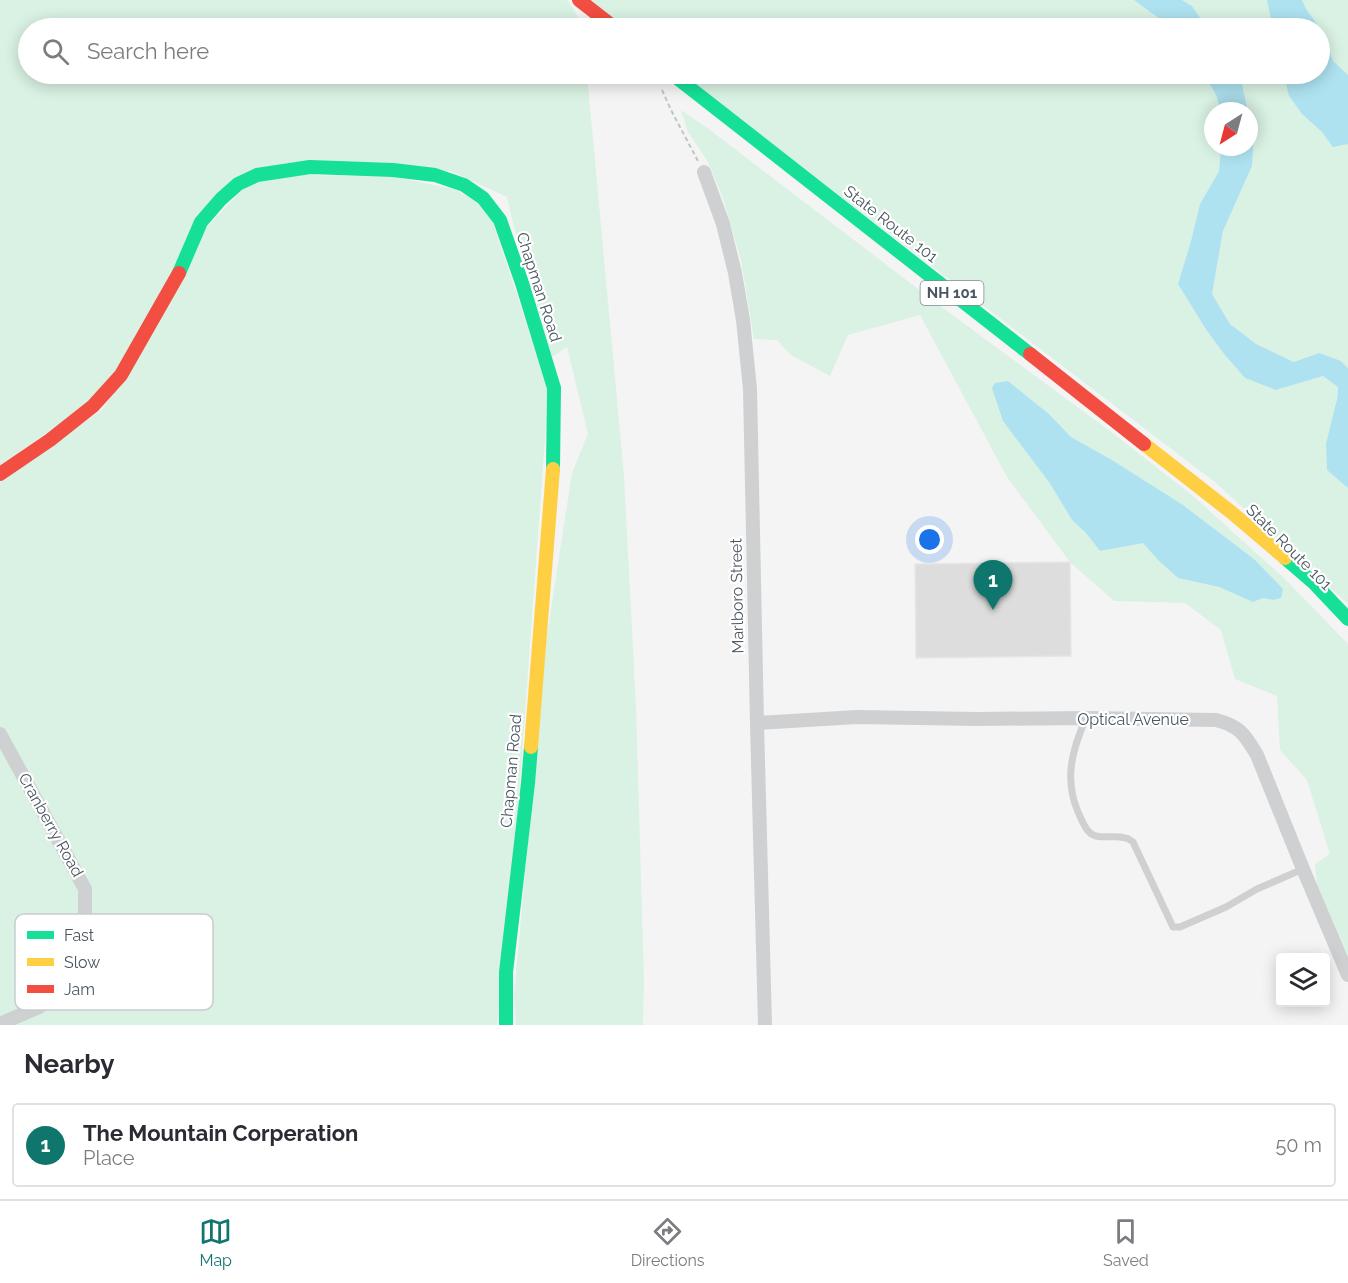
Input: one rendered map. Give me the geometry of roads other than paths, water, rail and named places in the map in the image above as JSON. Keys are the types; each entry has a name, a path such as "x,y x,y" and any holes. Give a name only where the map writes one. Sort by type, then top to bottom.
{"main road":[{"path":"579,0 602,18"},
{"name":"State Route 101","path":"685,84 1231,512 1314,583 1348,619"},
{"name":"Chapman Road","path":"0,474 50,440 93,406 121,375 183,267 201,222 237,184 257,175 310,167 393,170 435,175 464,185 483,198 500,220 554,388 553,473 528,783 506,972 506,1025"},
{"name":"State Route 101","path":"1231,512 1348,631"}],"street":[{"name":"Marlboro Street","path":"704,172 723,224 735,273 743,320 750,389 765,1025"},
{"name":"Optical Avenue","path":"757,723 857,717 1216,720 1230,723 1240,730 1257,755 1348,975"},
{"name":"Cranberry Road","path":"0,734 85,889 85,914"},
{"name":"Cranberry Road","path":"0,1024 30,1010"}],"lane":[{"path":"1086,718 1073,752 1070,778 1072,798 1088,832 1096,836 1125,837 1133,842 1173,927 1180,927 1226,907 1257,888 1303,869"}],"water":[{"path":"1134,0 1182,0 1192,6 1200,18 1158,18"},
{"path":"1267,0 1302,0 1313,18 1271,18"},
{"path":"1330,52 1333,61 1348,75 1348,144 1333,147 1322,132 1302,114 1289,96 1286,84 1330,84"},
{"path":"1210,84 1242,84 1246,102 1218,102"},
{"path":"1220,156 1253,156 1252,166 1223,231 1212,294 1230,324 1256,344 1294,362 1319,353 1341,361 1348,368 1348,488 1327,470 1326,444 1338,387 1323,376 1276,390 1245,378 1205,328 1178,284 1200,204 1219,171"},
{"path":"1008,381 1049,414 1071,437 1183,505 1254,559 1283,589 1281,598 1273,600 1263,598 1253,602 1219,587 1178,578 1143,543 1100,551 1072,520 1049,482 1003,421 992,388 995,383"}],"place":[{"name":"The Mountain Corperation","path":"993,610"}]}
